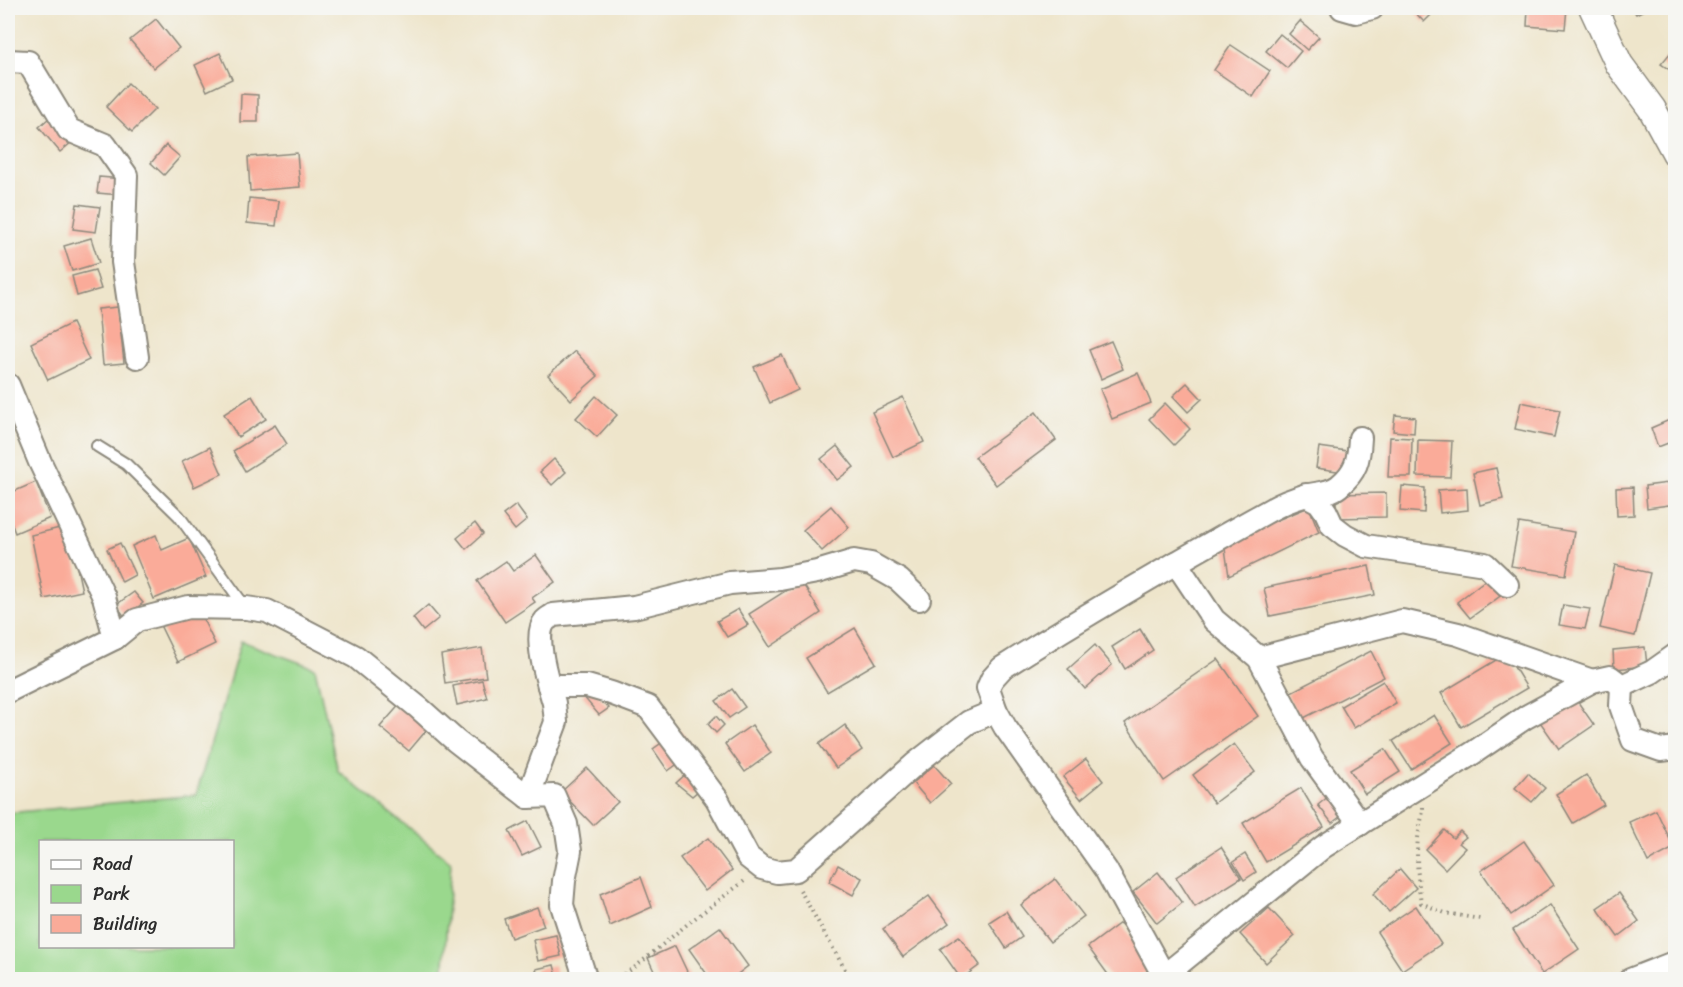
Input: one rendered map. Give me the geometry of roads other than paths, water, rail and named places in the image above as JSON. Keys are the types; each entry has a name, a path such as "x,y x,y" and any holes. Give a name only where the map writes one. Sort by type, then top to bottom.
{"street":[{"path":"1342,8 1356,12 1372,8"},
{"path":"1593,8 1619,64 1652,109 1676,153"},
{"path":"8,61 28,62 69,130 105,145 126,175 123,262 137,357"},
{"path":"8,385 40,462 104,597 115,638"},
{"path":"1360,438 1360,456 1351,476 1336,488 1321,494 1306,495 1279,505 1176,563 1002,668 992,679 988,688 996,711 1018,746 1106,870 1165,978 1323,847 1526,717 1592,681 1610,677 1622,686"},
{"path":"1306,495 1319,502 1332,525 1366,546 1485,564 1507,585"},
{"path":"528,797 556,722 554,703 544,671 541,645 541,627 545,620 553,615 634,607 730,583 780,579 817,572 854,561 871,564 899,580 919,599"},
{"path":"1176,563 1214,620 1260,658 1312,758 1360,824"},
{"path":"8,691 115,638 137,620 188,607 246,608 267,611 356,657 456,741 528,797 554,796 566,824 570,851 562,905 586,980"},
{"path":"1260,658 1402,621 1458,634 1592,681"},
{"path":"1622,686 1652,672 1676,655"},
{"path":"549,686 587,686 648,707 717,799 748,857 762,868 777,872 796,870 915,764 969,722 996,711"},
{"path":"1622,686 1621,706 1633,740 1660,750 1676,748"},
{"path":"1630,980 1676,962"}],"lane":[{"path":"97,446 126,464 180,516 246,608"}]}
